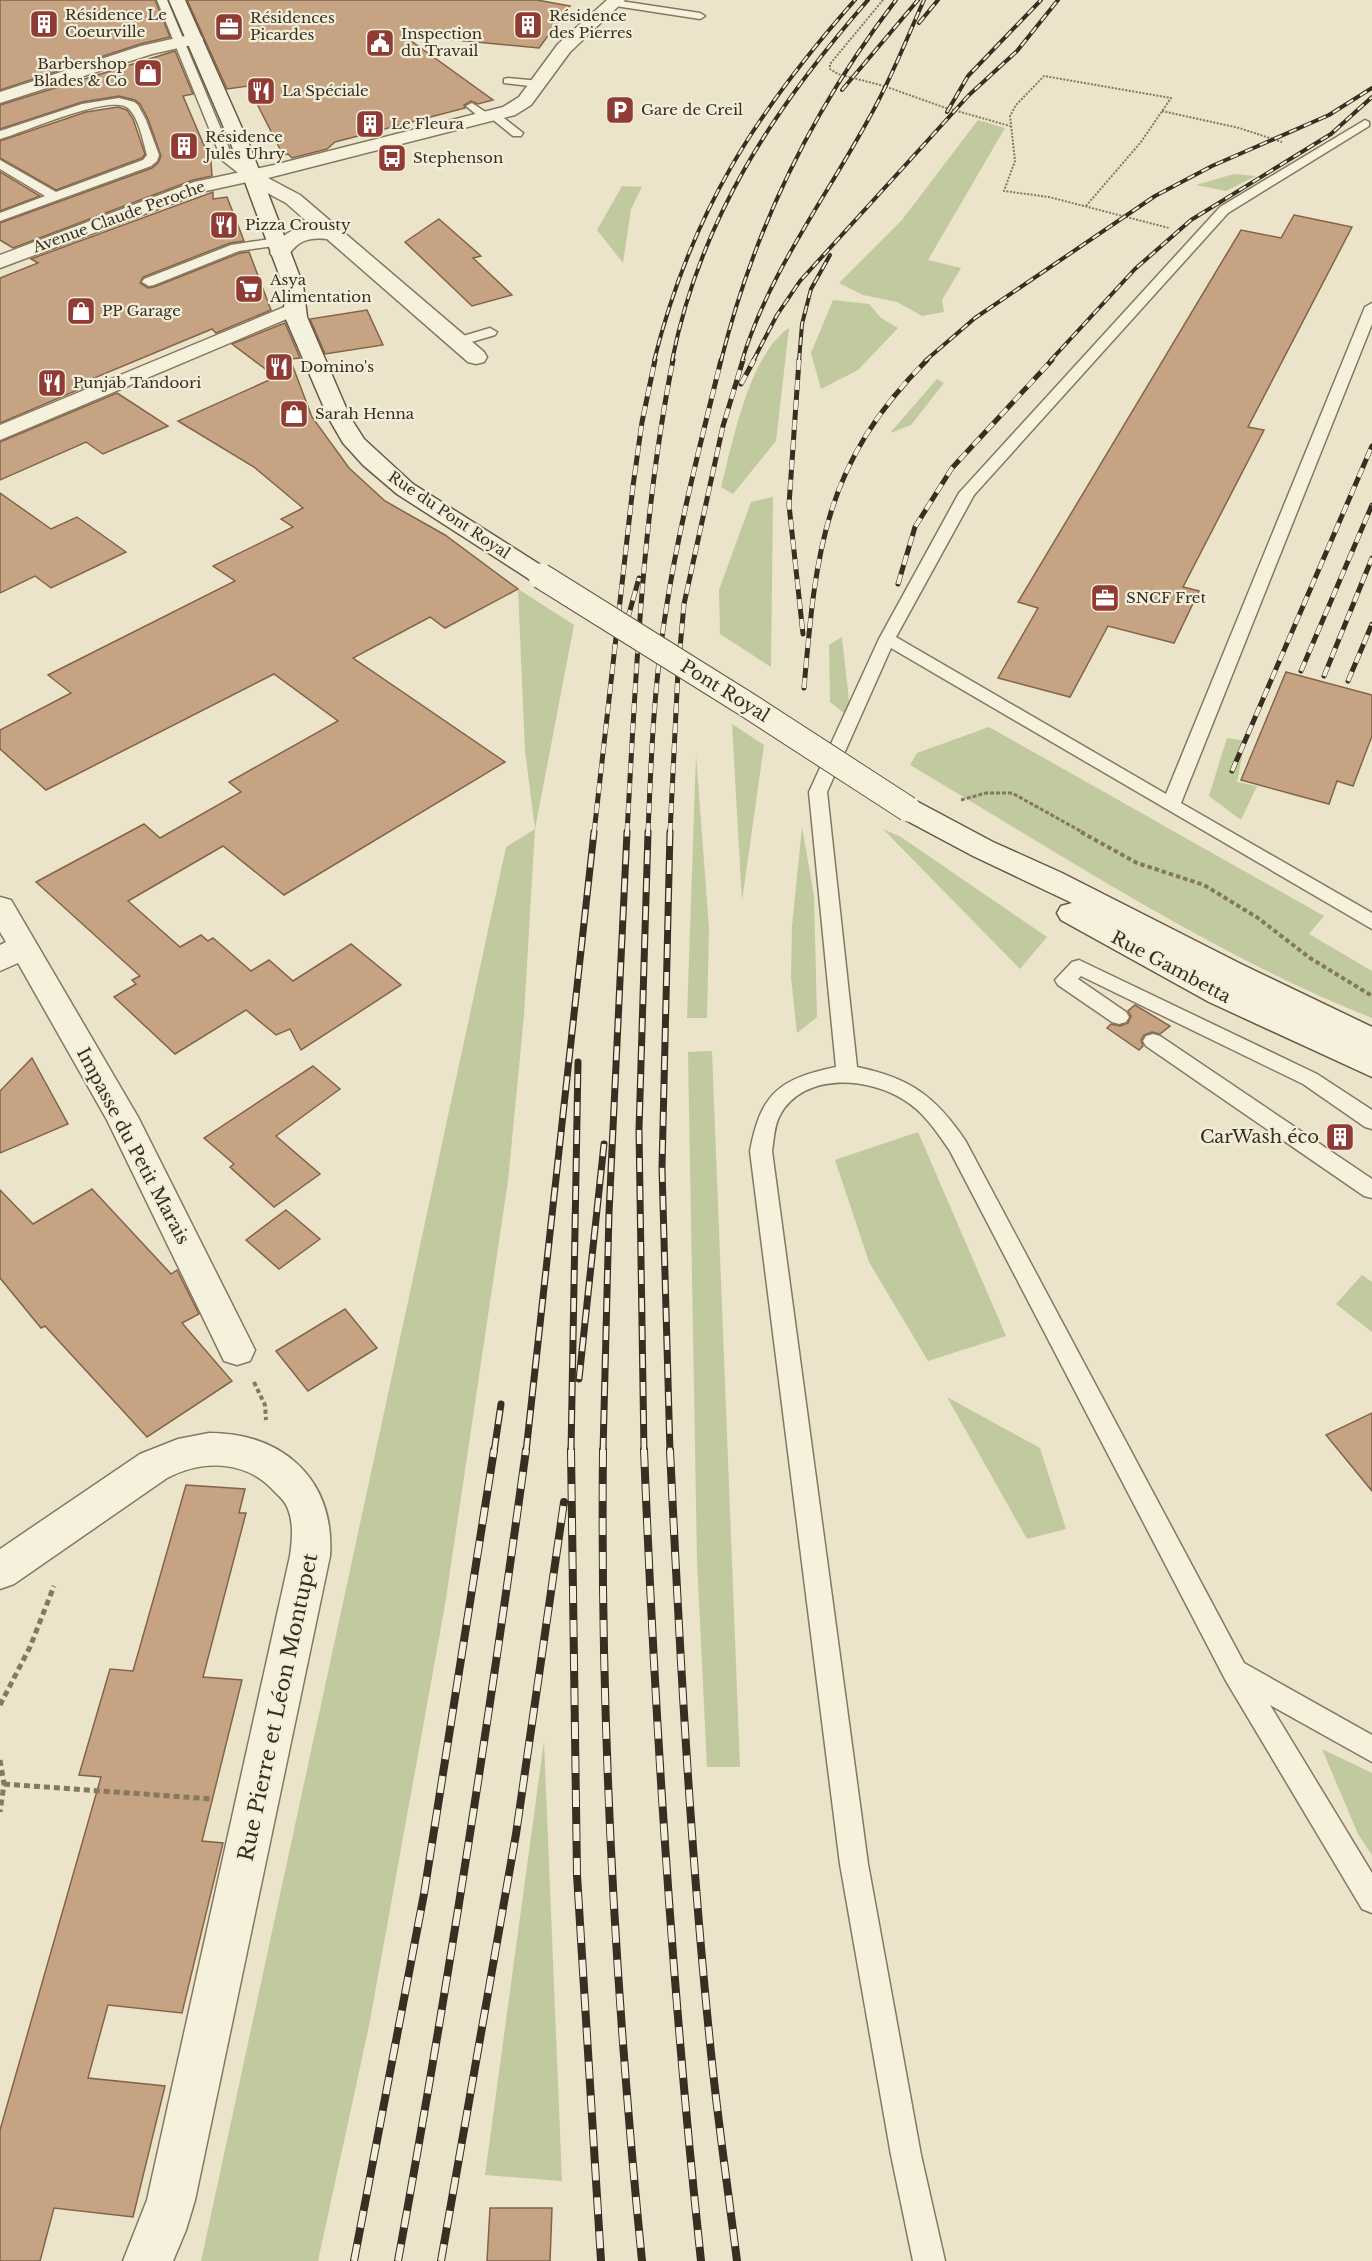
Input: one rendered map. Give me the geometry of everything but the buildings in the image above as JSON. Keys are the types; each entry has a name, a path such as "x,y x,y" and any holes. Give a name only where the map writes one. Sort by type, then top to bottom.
{"street":[{"path":"0,98 147,50 187,40 177,0"},
{"name":"Avenue Claude Peroche","path":"4,256 190,190 276,171 491,117 518,106 539,84 564,48 612,1"},
{"name":"Rue du Pont Royal","path":"187,40 228,118 293,285 296,317 332,404 355,443 405,489 541,576"},
{"path":"251,177 293,199 476,357"},
{"path":"278,248 300,234 316,231 331,233"},
{"path":"0,433 294,309"},
{"name":"Pont Royal","path":"541,576 746,704 908,809"},
{"name":"Rue Gambetta","path":"908,809 982,849 1060,884 1230,972 1372,1041"},
{"name":"Rue Gambetta","path":"982,849 1048,898 1120,941 1220,994 1372,1065"},
{"name":"Impasse du Petit Marais","path":"0,907 11,952 122,1117 237,1350"},
{"name":"Rue Pierre et Léon Montupet","path":"0,1571 163,1461 201,1450 223,1448 254,1455 277,1468 302,1495 309,1510 313,1531 310,1556 258,1803 171,2200 162,2230 148,2261"}],"lane":[{"path":"162,0 187,40 228,160 251,177"},
{"path":"667,0 711,7"},
{"path":"612,1 700,16"},
{"path":"508,81 539,84"},
{"path":"0,135 94,104 123,102 132,106 153,158 147,163 0,217"},
{"path":"472,106 517,133"},
{"path":"847,1073 818,792 887,639 967,493 1224,210 1365,124"},
{"path":"0,164 54,196"},
{"path":"149,282 236,248 278,248"},
{"path":"1170,805 1372,307"},
{"path":"458,342 490,332"},
{"path":"887,639 1372,922"},
{"path":"1119,1017 1065,980 1078,967 1310,1079 1372,1121"},
{"path":"1153,1041 1372,1190"},
{"path":"929,2261 906,2155 854,1864 761,1151 767,1119 775,1106 796,1086 820,1077 847,1073 877,1078 902,1087 940,1118 958,1146 1235,1672 1372,1899"},
{"path":"1235,1672 1372,1749"}],"path":[{"path":"883,0 830,64 830,69 944,107 1010,126"},
{"path":"1086,206 1141,142 1171,99 1044,76 1011,112 1010,126 1015,161 1004,191 1049,197 1169,228"},
{"path":"1162,111 1239,129 1314,153"},
{"path":"959,801 976,794 997,791 1012,793 1137,863 1204,885 1258,918 1310,958 1372,996"},
{"path":"237,1350 265,1405 266,1424 254,1455"},
{"path":"0,1705 39,1631 62,1564 44,1541"},
{"path":"0,1760 4,1784 0,1812"},
{"path":"4,1784 258,1803"}],"green space":[{"path":"978,120 1005,128 928,260 961,268 942,300 944,312 922,316 897,302 863,295 839,283 902,220"},
{"path":"1234,174 1256,176 1226,191 1196,185"},
{"path":"622,186 642,187 631,209 623,263 597,230"},
{"path":"833,300 869,304 881,318 898,328 858,370 821,389 811,353"},
{"path":"789,328 776,441 733,494 721,487 744,400 763,358 775,341"},
{"path":"937,379 944,383 911,425 890,433"},
{"path":"773,497 771,667 720,634 719,590 751,502"},
{"path":"518,589 574,625 535,829 525,751"},
{"path":"842,637 851,719 830,702 829,645"},
{"path":"732,724 764,745 742,901"},
{"path":"989,727 1324,916 1309,934 1372,971 1372,1018 1253,964 1194,933 910,765 917,753"},
{"path":"1227,738 1245,741 1237,782 1257,786 1241,820 1209,796"},
{"path":"696,755 709,928 707,1018 687,1018"},
{"path":"802,827 814,896 817,1017 797,1033 791,977 792,926"},
{"path":"535,829 524,1015 508,1181 445,1605 369,2026 318,2261 201,2261 506,847"},
{"path":"883,829 901,837 1047,937 1020,969"},
{"path":"712,1051 740,1767 707,1767 697,1560 688,1052"},
{"path":"918,1132 1006,1336 928,1361 869,1262 835,1160"},
{"path":"1362,1275 1372,1282 1372,1332 1336,1304"},
{"path":"947,1397 1040,1448 1066,1529 1027,1539"},
{"path":"544,1741 562,2181 485,2175"},
{"path":"1322,1749 1372,1773 1372,1855 1358,1834"}],"railway":[{"path":"654,361 669,308 687,258 707,212 731,167 787,83 855,0"},
{"path":"672,361 685,309 701,260 745,168 772,124 802,82 868,0"},
{"path":"721,361 751,264 790,172 838,83 896,0"},
{"path":"842,90 918,0"},
{"path":"742,361 753,329 782,267 876,106 924,0"},
{"path":"919,23 938,0"},
{"path":"947,112 968,76 1041,0"},
{"path":"753,361 777,315 800,281 969,95 1017,51 1058,0"},
{"path":"925,361 975,318 1155,196 1212,166 1329,115 1372,88"},
{"path":"1050,361 1135,269 1191,220 1331,134 1372,97"},
{"path":"799,361 802,324 811,289 830,255"},
{"path":"594,833 633,486 642,422 655,360"},
{"path":"627,833 637,655 647,536 662,418 673,360"},
{"path":"648,833 656,693 666,610 684,515 721,360"},
{"path":"670,833 678,671 684,604 723,426 743,360"},
{"path":"741,384 754,360"},
{"path":"799,360 789,505 803,634"},
{"path":"804,688 814,593 831,511 846,473 866,435 893,398 927,360"},
{"path":"898,584 915,527 952,468 1052,360"},
{"path":"1232,771 1372,446"},
{"path":"1301,671 1372,505"},
{"path":"1324,676 1372,558"},
{"path":"622,639 639,578"},
{"path":"1348,681 1372,624"},
{"path":"526,1452 594,832"},
{"path":"603,1452 609,1213 627,832"},
{"path":"644,1452 639,1130 648,832"},
{"path":"670,832 662,1168 670,1452"},
{"path":"571,1451 578,1062"},
{"path":"579,1379 604,1144"},
{"path":"494,1452 501,1404"},
{"path":"354,2261 424,1894 494,1450"},
{"path":"398,2261 466,1856 526,1450"},
{"path":"644,1450 653,1653 673,1957 701,2261"},
{"path":"670,1450 682,1683 698,1917 713,2072 737,2261"},
{"path":"571,1451 577,1875 601,2261"},
{"path":"603,1452 604,1654 611,1856 624,2059 642,2261"},
{"path":"441,2261 516,1834 564,1502"}],"place":[{"name":"Résidence Le Coeurville","path":"44,24"},
{"name":"Résidence des Pierres","path":"528,25"},
{"name":"Résidences Picardes","path":"229,27"},
{"name":"Inspection du Travail","path":"380,43"},
{"name":"Barbershop Blades & Co","path":"148,73"},
{"name":"La Spéciale","path":"261,91"},
{"name":"Gare de Creil","path":"620,110"},
{"name":"Le Fleura","path":"370,124"},
{"name":"Résidence Jules Uhry","path":"184,146"},
{"name":"Stephenson","path":"392,158"},
{"name":"Pizza Crousty","path":"224,225"},
{"name":"Asya Alimentation","path":"249,289"},
{"name":"PP Garage","path":"81,311"},
{"name":"Domino's","path":"279,367"},
{"name":"Punjab Tandoori","path":"52,383"},
{"name":"Sarah Henna","path":"294,414"},
{"name":"SNCF Fret","path":"1105,598"},
{"name":"CarWash éco","path":"1340,1137"}]}
